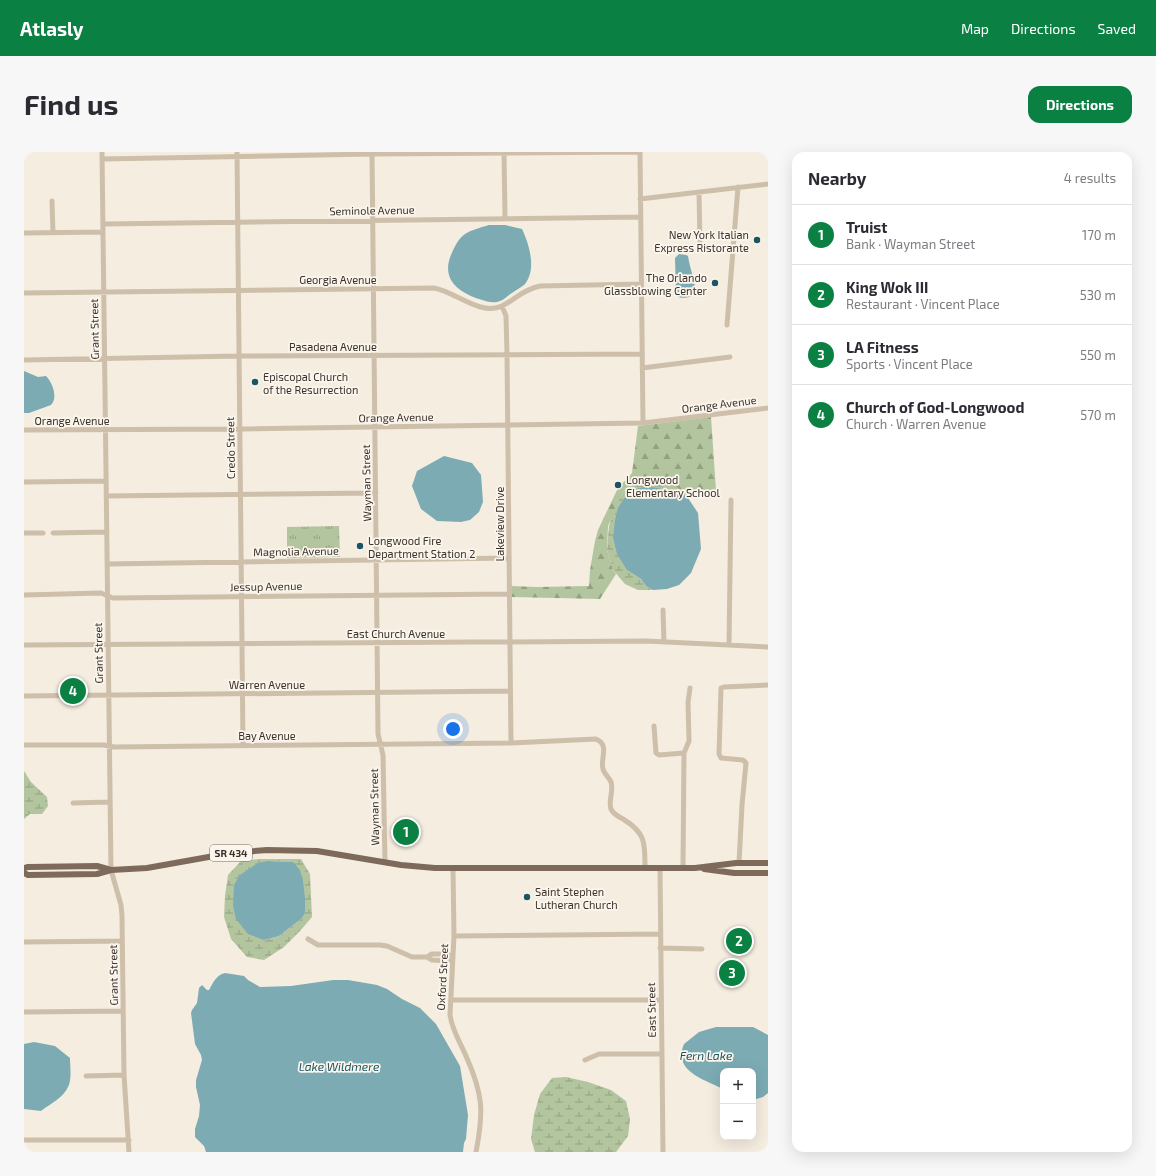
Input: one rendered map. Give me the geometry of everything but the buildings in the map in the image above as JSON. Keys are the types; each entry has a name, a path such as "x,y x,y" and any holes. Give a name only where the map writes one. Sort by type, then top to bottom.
{"main road":[{"name":"SR 434","path":"24,873 28,875 97,874 111,870 147,868 224,854 267,850 317,851 418,867 453,869 695,868 739,863 768,863"},
{"name":"SR 434","path":"24,868 97,866 111,870"},
{"name":"SR 434","path":"695,868 734,873 768,873"}],"street":[{"name":"Grant Street","path":"102,152 109,802 111,870 121,905 122,916 124,1075 129,1152"},
{"path":"102,159 237,154 640,152 643,423"},
{"name":"Wayman Street","path":"372,153 378,734 383,755 385,862"},
{"path":"504,153 505,218"},
{"name":"Credo Street","path":"237,154 243,745"},
{"path":"640,199 768,184"},
{"path":"727,325 738,188"},
{"path":"699,192 700,247"},
{"path":"52,201 53,232"},
{"name":"Seminole Avenue","path":"103,224 640,217"},
{"path":"24,233 103,232"},
{"name":"Georgia Avenue","path":"24,292 434,288 444,290 481,308 494,308 502,306 531,288 540,286 641,284"},
{"name":"Lakeview Drive","path":"502,306 506,316 507,354 511,743"},
{"name":"Pasadena Avenue","path":"24,360 239,356 642,354"},
{"path":"642,368 730,357"},
{"name":"Orange Avenue","path":"24,430 240,429 643,423 768,408"},
{"path":"24,482 106,481"},
{"path":"106,496 376,493"},
{"path":"729,645 732,500"},
{"path":"53,532 107,532"},
{"path":"24,533 43,533"},
{"name":"Magnolia Avenue","path":"107,564 509,558"},
{"name":"Jessup Avenue","path":"24,595 101,594 113,598 509,594"},
{"path":"663,610 664,642"},
{"name":"East Church Avenue","path":"24,645 664,642 768,647"},
{"path":"739,863 746,763 743,760 721,758 719,754 721,688 768,685"},
{"path":"683,868 684,753 689,741 688,702 690,688"},
{"name":"Warren Avenue","path":"24,696 510,691"},
{"path":"654,726 656,753 659,755 684,753"},
{"name":"Bay Avenue","path":"24,745 114,747 511,743 596,739 601,741 604,746 602,767 611,782 611,809 616,815 625,820 638,831 644,839 645,868"},
{"path":"73,803 109,802"},
{"name":"East Street","path":"660,868 662,1152"},
{"name":"Oxford Street","path":"453,869 454,936 452,957 451,1023 473,1072 482,1107 482,1119 476,1152"},
{"path":"454,936 660,934"},
{"path":"308,940 318,945 387,946 412,957 427,957 432,954 448,954 452,957"},
{"path":"24,942 122,941"},
{"path":"660,948 702,949"},
{"path":"451,1000 661,1000"},
{"path":"24,1012 123,1012"},
{"path":"584,1060 599,1054 661,1054"},
{"path":"86,1076 124,1075"},
{"path":"24,1140 129,1140"}],"green space":[{"path":"711,417 716,490 686,495 674,485 640,481 623,492 608,526 607,550 613,570 616,574 600,599 511,597 511,586 589,586 590,570 598,530 618,488 632,473 638,426"},
{"path":"657,478 674,485 686,495 679,496 668,491 627,570 641,579 646,586 653,590 638,590 625,584 613,570 607,550 609,526 613,512 623,492 640,481"},
{"path":"339,526 340,557 287,558 287,527"},
{"path":"24,771 31,782 47,797 48,806 42,814 30,814 24,819"},
{"path":"259,859 301,859 310,874 312,917 284,947 264,960 247,957 231,939 224,917 228,875 241,861","holes":["268,861 293,862 301,919 279,936 264,940"]},
{"path":"566,1077 588,1082 611,1090 626,1101 630,1119 628,1136 616,1152 535,1152 531,1139 534,1115 540,1094 552,1078"}],"water":[{"path":"489,225 505,225 522,229 531,256 531,271 525,284 498,302 481,300 464,293 453,283 448,271 448,263 451,255 461,237 475,229"},
{"path":"679,254 688,256 695,289 695,294 683,298 676,296 675,258"},
{"path":"24,371 38,377 46,376 49,379 54,390 54,398 51,405 29,413 24,413"},
{"path":"444,456 472,463 481,475 483,502 479,512 470,520 461,522 437,521 421,509 412,486 417,471"},
{"path":"644,487 661,489 675,494 686,495 698,513 701,549 691,573 679,585 667,589 653,590 646,586 641,579 627,570 617,554 613,537 618,508 629,491"},
{"path":"268,861 293,862 300,870 305,898 305,913 301,919 279,936 264,940 248,934 236,919 233,906 234,885 240,875 258,863"},
{"name":"Lake Wildmere","path":"225,973 244,976 260,987 291,986 333,980 348,980 377,985 420,1008 436,1024 460,1066 468,1115 466,1139 463,1152 206,1152 204,1146 195,1137 195,1129 199,1116 200,1105 196,1080 202,1060 195,1044 191,1013 197,1003 199,988 202,985 209,990 217,977"},
{"name":"Fern Lake","path":"716,1027 753,1027 768,1035 768,1093 763,1097 756,1099 756,1068 720,1068 720,1088 700,1078 686,1068 682,1061 681,1053 684,1044 699,1032"},
{"path":"34,1042 55,1046 70,1058 70,1080 66,1091 41,1111 24,1109 24,1044"}],"place":[{"name":"New York Italian Express Ristorante","path":"757,240"},
{"name":"The Orlando Glassblowing Center","path":"715,283"},
{"name":"Episcopal Church of the Resurrection","path":"255,382"},
{"name":"Longwood Elementary School","path":"618,485"},
{"name":"Longwood Fire Department Station 2","path":"360,546"},
{"name":"Church of God-Longwood","path":"73,691"},
{"name":"Truist","path":"406,832"},
{"name":"Saint Stephen Lutheran Church","path":"527,897"},
{"name":"King Wok III","path":"739,941"},
{"name":"LA Fitness","path":"732,973"}]}
